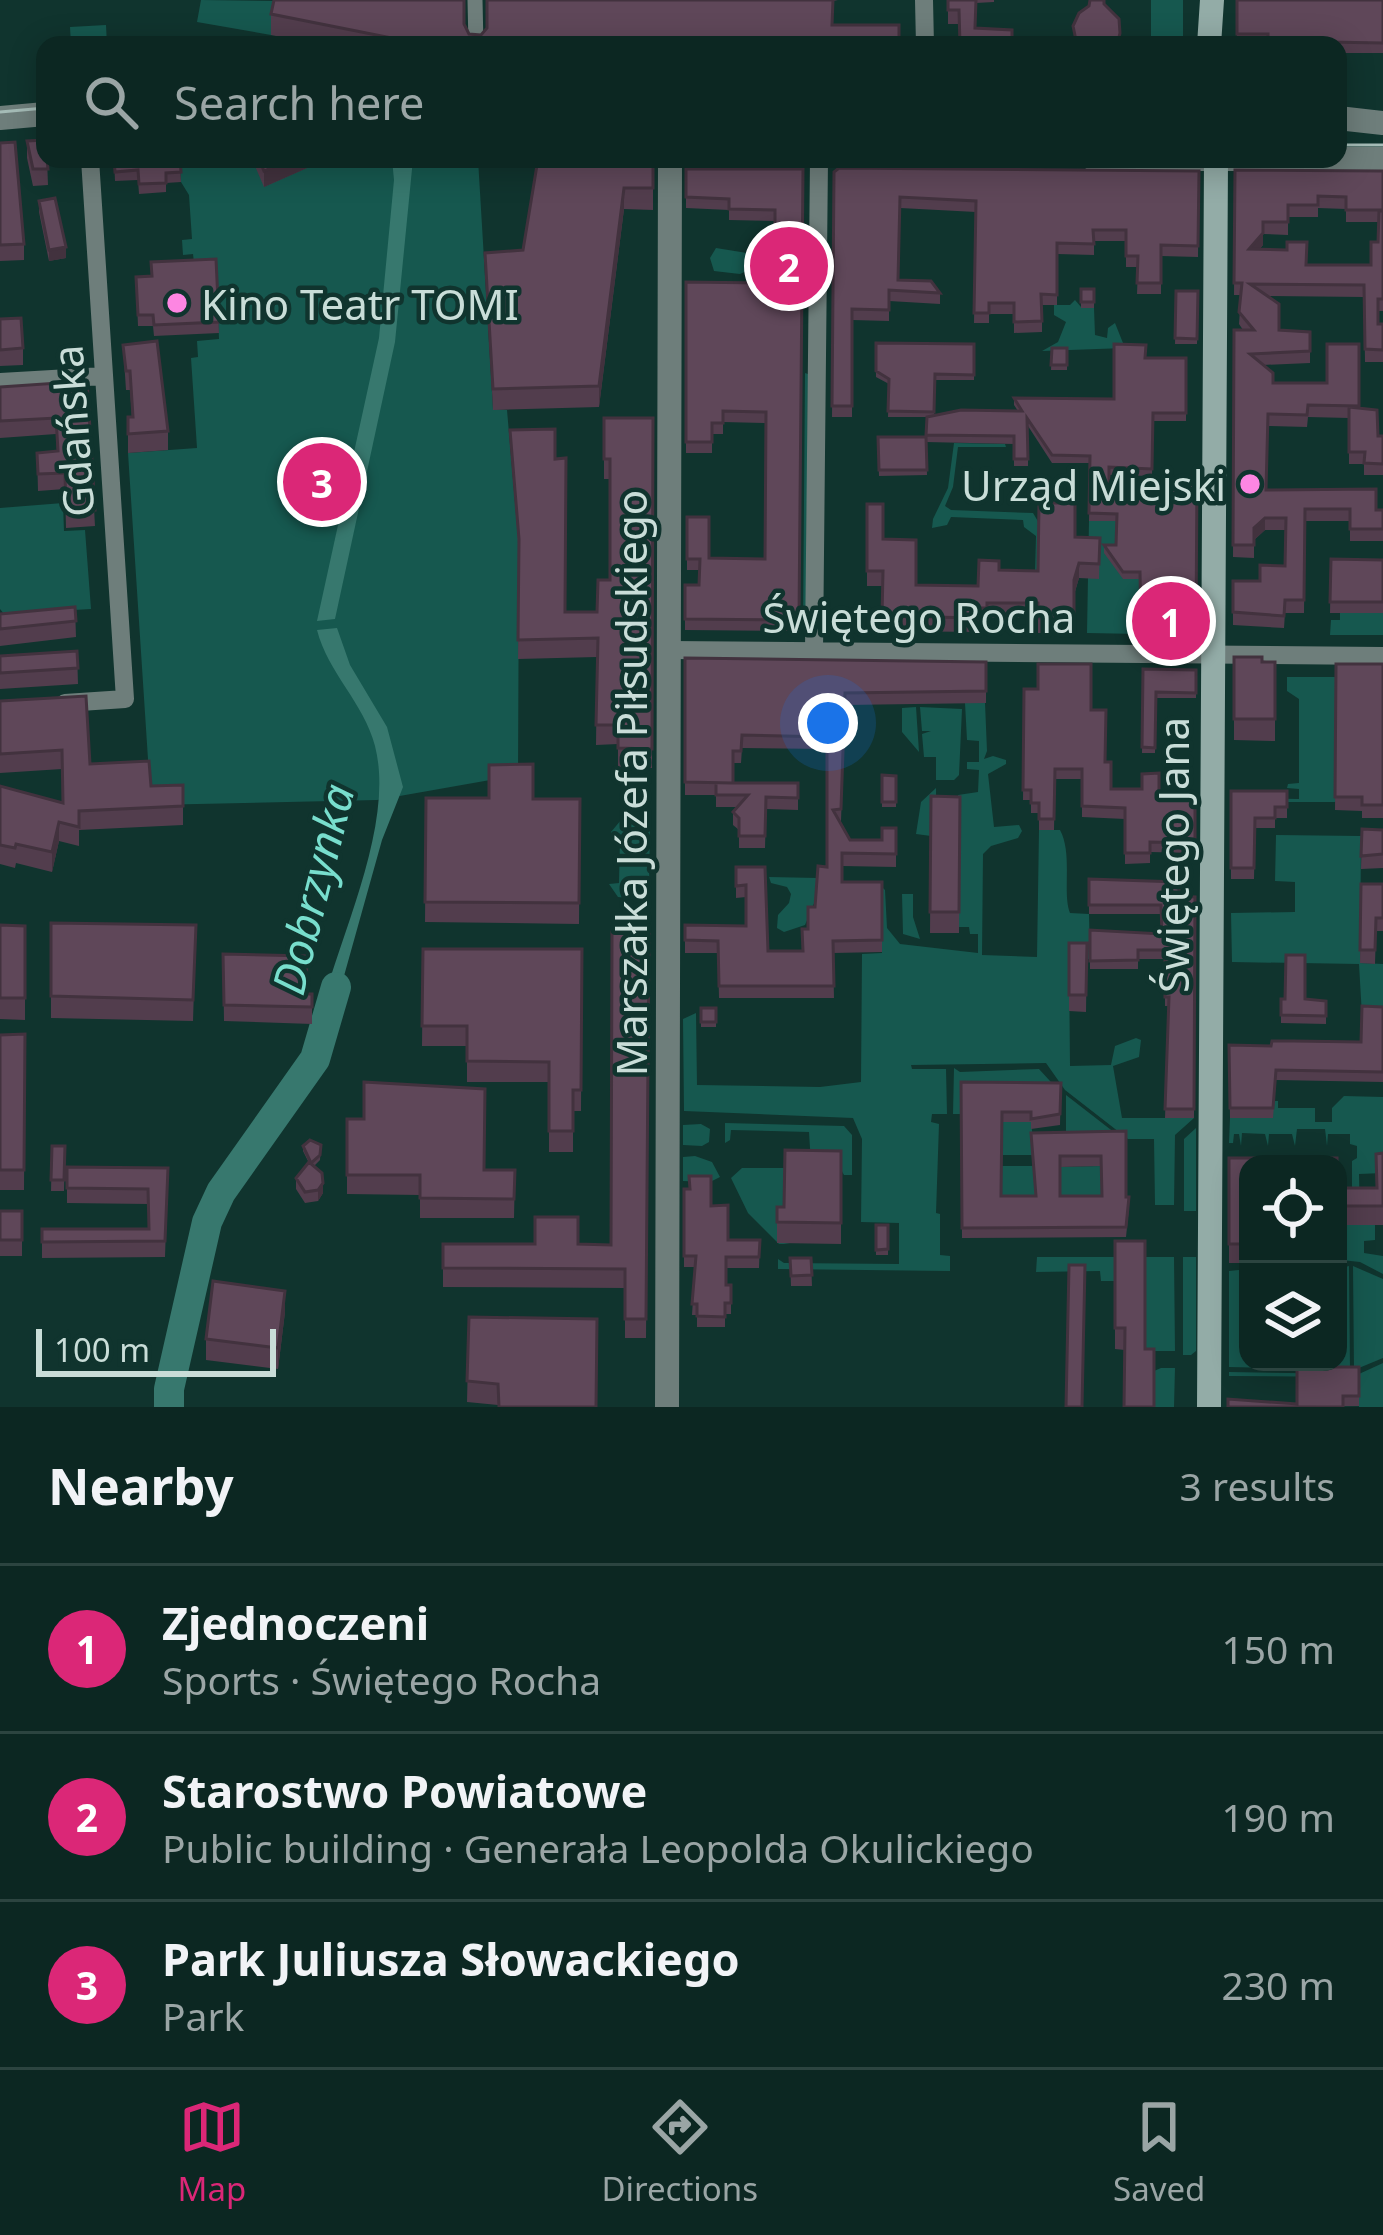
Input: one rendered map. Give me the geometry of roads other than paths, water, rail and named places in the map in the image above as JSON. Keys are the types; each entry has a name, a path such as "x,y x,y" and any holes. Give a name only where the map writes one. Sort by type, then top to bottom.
{"main road":[{"path":"1210,36 1212,0"},
{"name":"Świętego Jana","path":"1208,1407 1216,168"}],"street":[{"path":"475,0 476,36"},
{"path":"924,0 925,36"},
{"path":"0,118 36,115"},
{"path":"1347,119 1383,123"},
{"path":"1347,159 1383,159"},
{"name":"Gdańska","path":"44,705 125,699 91,168"},
{"name":"Marszałka Józefa Piłsudskiego","path":"667,1407 670,168"},
{"path":"814,652 819,168"},
{"path":"0,382 104,376"},
{"name":"Świętego Rocha","path":"670,650 1383,656"}],"water":[{"path":"393,168 412,168 395,342 335,619 317,621 379,338"},
{"path":"337,628 350,665 387,727 403,787 382,840 330,1026 317,1026 371,849 379,778 370,730 317,630"}],"waterway":[{"name":"Dobrzynka","path":"169,1407 169,1389 207,1222 221,1192 315,1059 336,987"}],"tram line":[{"path":"0,112 36,109"},
{"path":"1347,145 1383,145"}],"place":[{"name":"Starostwo Powiatowe","path":"789,266"},
{"name":"Kino Teatr TOMI","path":"177,303"},
{"name":"Park Juliusza Słowackiego","path":"322,482"},
{"name":"Urząd Miejski","path":"1250,484"},
{"name":"Zjednoczeni","path":"1171,621"}]}
